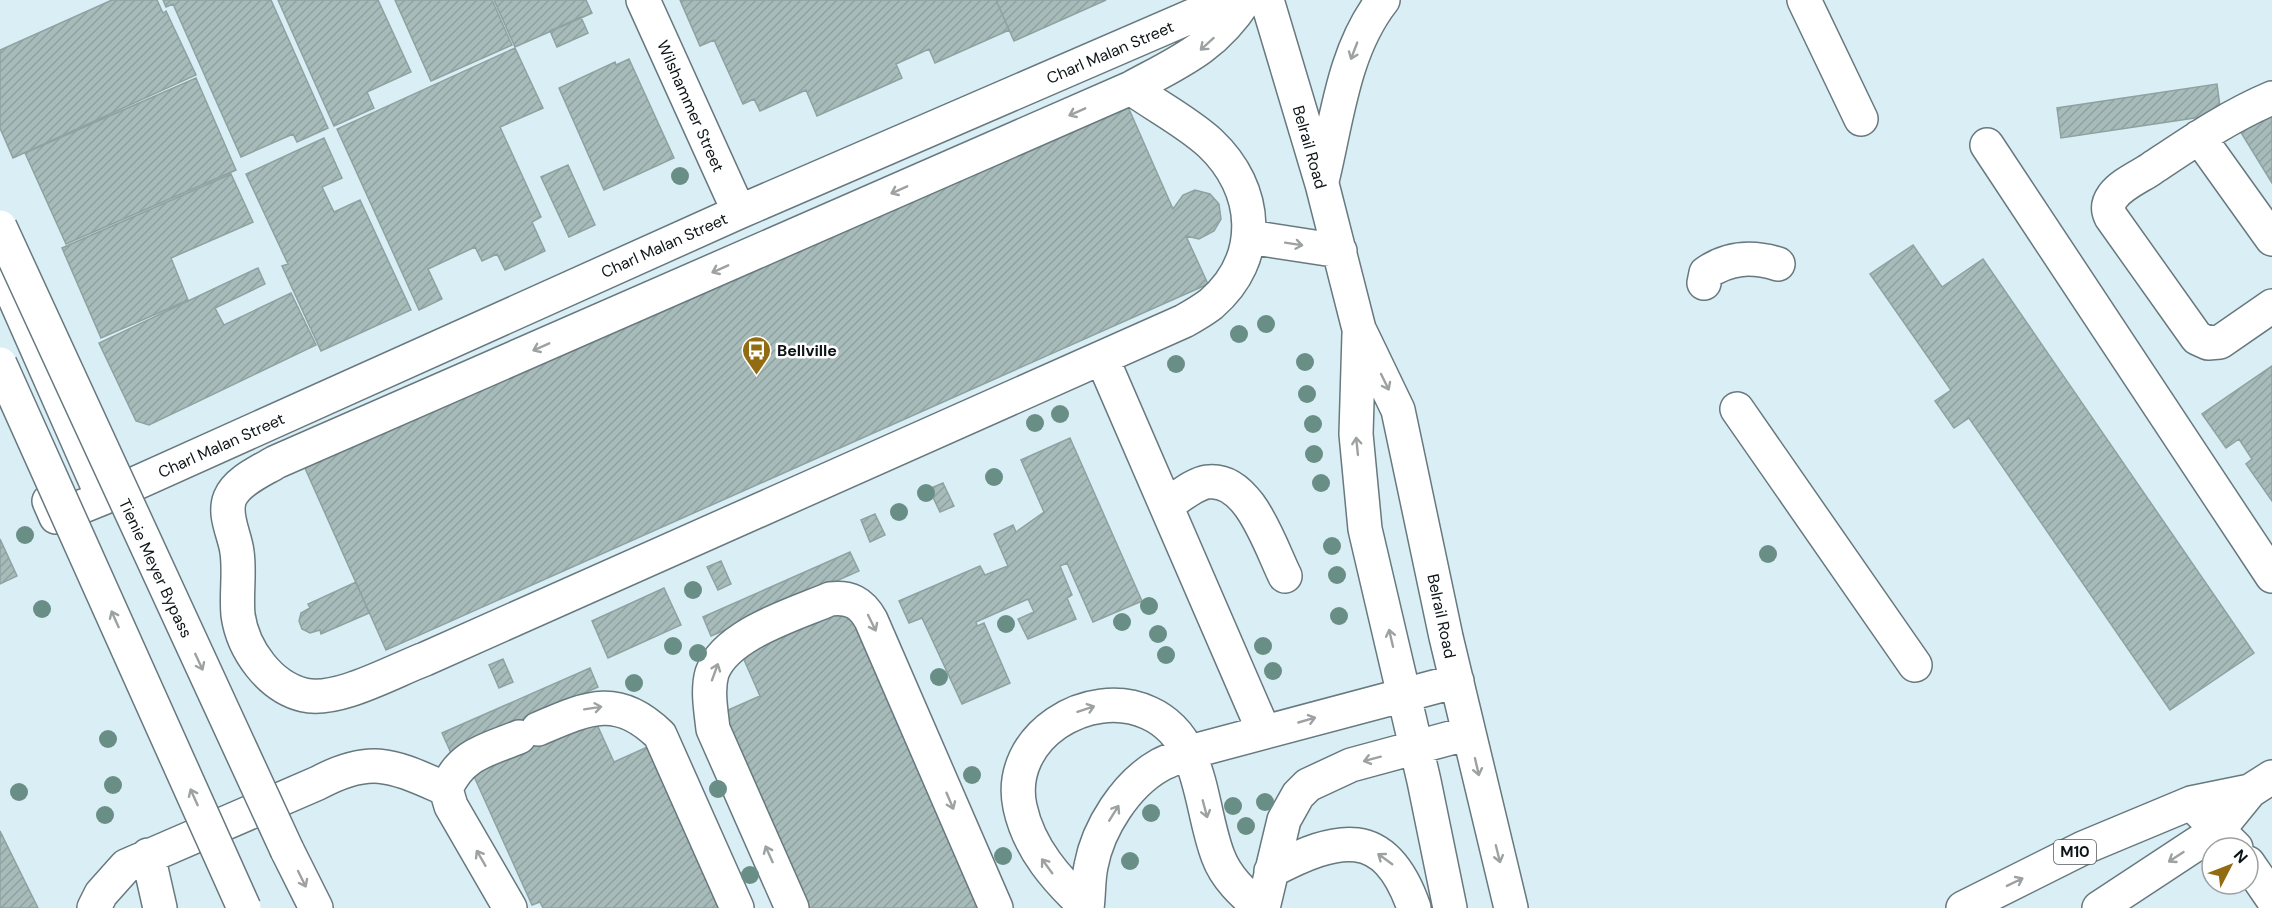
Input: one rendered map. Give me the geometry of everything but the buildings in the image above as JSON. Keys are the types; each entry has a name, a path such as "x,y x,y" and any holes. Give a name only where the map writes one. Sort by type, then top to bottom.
{"street":[{"name":"Wilshammer Street","path":"643,0 739,212"},
{"name":"Charl Malan Street","path":"0,390 56,517 103,498 739,212 1229,0"},
{"path":"1131,88 1209,143 1224,159 1243,188 1249,208 1249,237 1238,270 1211,304 1184,321 1102,358 458,645 330,697 305,696 272,679 250,650 239,618 237,553 228,507 230,497 237,489 267,467 1131,88 1201,50 1232,21 1245,0"},
{"name":"Belrail Road","path":"1267,0 1322,184 1359,329 1398,410 1457,681 1511,908"},
{"path":"1322,184 1352,53 1369,18 1383,0"},
{"path":"1804,0 1861,119"},
{"path":"2272,98 2251,107 2199,137 2115,193 2109,203 2109,215 2197,338 2208,343 2220,342 2272,306"},
{"path":"2199,137 2272,239"},
{"path":"1987,145 2272,576"},
{"name":"Tienie Meyer Bypass","path":"0,227 269,813 316,908"},
{"path":"1249,237 1340,251"},
{"path":"1704,283 1706,273 1734,260 1760,259 1778,264"},
{"path":"0,265 103,498"},
{"name":"Belrail Road","path":"1359,329 1356,434 1365,529 1416,748 1450,908"},
{"path":"1102,358 1264,732"},
{"path":"0,364 244,908"},
{"path":"1737,408 1915,665"},
{"path":"1166,505 1204,483 1216,482 1234,488 1246,498 1285,576"},
{"path":"792,908 713,729 710,699 712,674 723,655 736,643 830,599 843,598 855,601 871,620 996,908"},
{"path":"1087,908 1091,866 1098,843 1116,809 1141,779 1160,765 1190,752 1457,681"},
{"path":"1087,908 1044,863 1020,808 1018,789 1022,767 1037,741 1057,721 1075,712 1098,705 1122,705 1149,713 1166,723 1190,752 1217,855 1226,873 1262,908"},
{"path":"510,908 451,806 446,789 458,767 468,758 581,710 599,706 634,714 660,735 737,908"},
{"path":"1262,908 1284,820 1298,795 1308,785 1351,765 1469,733"},
{"path":"93,908 101,894 126,866 341,771 366,765 384,765 446,789"},
{"name":"M10","path":"1963,908 2083,848 2191,803 2261,784"},
{"name":"M10","path":"2229,836 2261,784"},
{"path":"2191,803 2224,836"},
{"path":"1271,870 1309,851 1338,844 1363,846 1389,859 1404,881 1414,908"},
{"name":"M10","path":"2099,908 2200,854"},
{"path":"148,855 160,908"},
{"path":"2260,880 2272,898"}],"place":[{"name":"Bellville","path":"756,376"}]}
